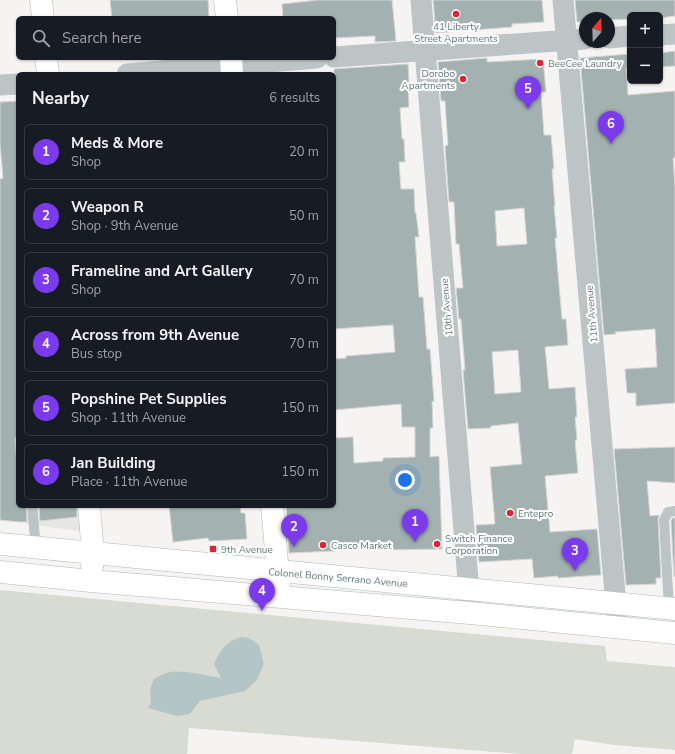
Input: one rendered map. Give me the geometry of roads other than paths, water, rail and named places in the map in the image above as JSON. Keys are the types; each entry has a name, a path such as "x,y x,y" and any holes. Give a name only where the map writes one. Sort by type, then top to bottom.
{"main road":[{"path":"41,0 42,16"},
{"path":"225,0 227,16"},
{"path":"46,60 48,72"},
{"path":"89,508 93,553 91,581"},
{"path":"272,508 280,597"},
{"name":"Colonel Bonny Serrano Avenue","path":"0,544 672,609"},
{"path":"0,572 470,613 675,633"}],"street":[{"name":"10th Avenue","path":"421,0 470,613"},
{"name":"11th Avenue","path":"563,0 576,40 618,628"},
{"path":"663,35 675,34"},
{"path":"615,37 627,36"},
{"path":"336,57 576,40"},
{"path":"153,72 296,60"},
{"path":"0,86 16,84"}],"lane":[{"path":"32,508 36,548"},
{"path":"672,609 664,520 668,512 675,511"}],"place":[{"name":"41 Liberty Street Apartments","path":"456,14"},
{"name":"BeeCee Laundry","path":"540,63"},
{"name":"Dorobo Apartments","path":"463,79"},
{"name":"Popshine Pet Supplies","path":"528,109"},
{"name":"Jan Building","path":"611,144"},
{"name":"Entepro","path":"510,513"},
{"name":"Meds & More","path":"415,542"},
{"name":"Switch Finance Corporation","path":"437,544"},
{"name":"Casco Market","path":"323,545"},
{"name":"Weapon R","path":"294,547"},
{"name":"9th Avenue","path":"213,549"},
{"name":"Frameline and Art Gallery","path":"575,571"},
{"name":"Across from 9th Avenue","path":"262,611"}]}
